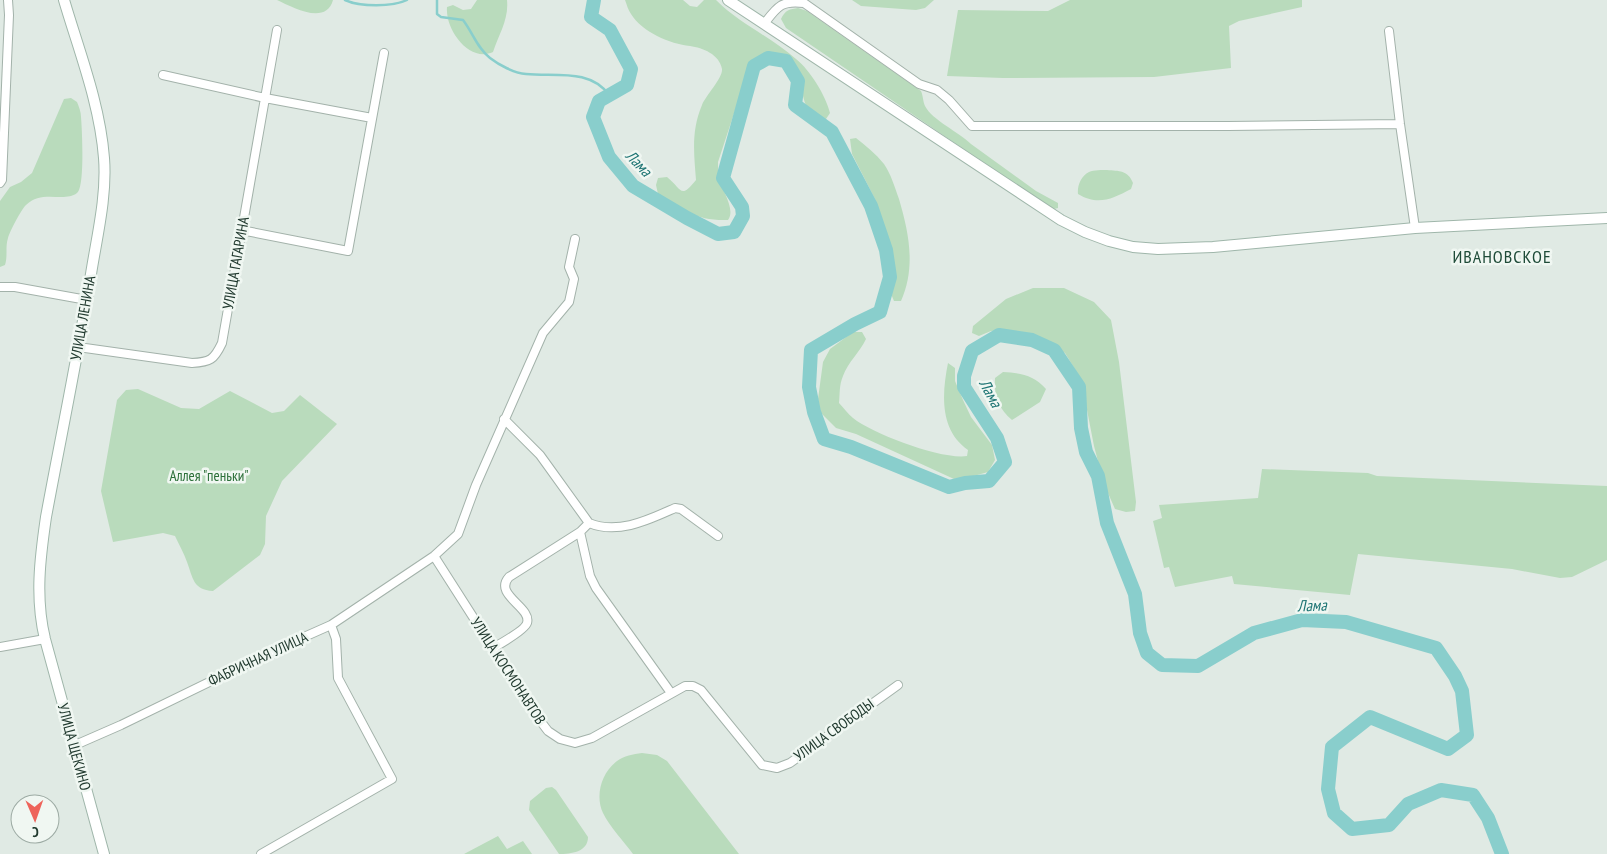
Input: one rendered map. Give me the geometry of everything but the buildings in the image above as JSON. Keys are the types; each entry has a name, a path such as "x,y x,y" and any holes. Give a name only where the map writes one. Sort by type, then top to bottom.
{"street":[{"path":"0,184 2,180 9,25 8,0"},
{"name":"УЛИЦА ЛЕНИНА","path":"45,639 40,622 39,602 46,517 87,300 104,190 104,159 101,131 64,0"},
{"path":"728,0 1061,220 1109,241 1144,248 1188,248 1415,228 1607,218"},
{"path":"764,24 782,3 793,0 804,3 919,84 937,90 949,100 972,126 1400,124"},
{"name":"УЛИЦА ГАГАРИНА","path":"78,347 192,363 205,362 213,358 222,343 277,30"},
{"path":"1389,31 1415,228"},
{"path":"241,230 348,251 384,53"},
{"path":"162,75 265,98 372,118"},
{"name":"ФАБРИЧНАЯ УЛИЦА","path":"73,746 331,625 434,556 458,534 476,485 542,333 570,302 574,279 569,268 575,239"},
{"path":"0,287 15,287 87,300"},
{"path":"504,419 540,455 589,523 606,527 635,525 675,508 681,509 718,536"},
{"path":"493,648 524,628 527,623 527,618 523,611 507,592 506,580 580,532 589,523"},
{"path":"580,532 590,576 596,588 671,694"},
{"name":"УЛИЦА КОСМОНАВТОВ","path":"434,556 535,714 548,731 560,739 575,743 592,738 685,686"},
{"path":"261,854 392,780 338,678 336,639 331,625"},
{"path":"0,647 45,639"},
{"name":"УЛИЦА ЩЕКИНО","path":"45,639 104,854"},
{"name":"УЛИЦА СВОБОДЫ","path":"685,686 692,686 702,690 762,765 777,768 790,763 898,685"}],"green space":[{"path":"277,0 333,0 329,8 323,12 316,13 299,10"},
{"path":"477,0 507,0 505,20 493,52 484,54 475,53 460,42 454,34 447,16 447,7 453,5 463,10 471,9"},
{"path":"625,0 683,0 690,6 697,7 704,0 716,0 725,9 786,51 801,64 812,76 825,99 830,113 826,119 818,118 808,109 798,74 788,61 782,57 774,56 758,59 754,63 748,71 718,162 719,178 729,205 730,216 728,220 707,219 690,213 658,194 656,185 658,178 667,177 684,191 696,180 694,142 696,124 702,105 722,73 718,59 705,50 674,43 649,32 629,11"},
{"path":"852,0 934,0 925,8 916,10 861,6"},
{"path":"1070,0 1302,0 1302,7 1239,21 1229,26 1231,68 1154,77 1003,78 947,76 958,10 1048,11"},
{"path":"798,8 807,11 921,91 925,106 933,116 1036,191 1058,203 1058,208 1054,209 786,28 781,19 784,14 788,10"},
{"path":"71,98 77,102 81,115 82,157 80,189 72,196 39,198 32,200 26,205 9,235 5,265 0,267 0,201 10,187 21,182 32,173 64,99"},
{"path":"856,138 881,160 891,177 903,212 908,237 910,263 906,288 901,301 894,301 891,294 893,255 875,199 852,154 850,139"},
{"path":"1107,170 1126,173 1133,183 1131,189 1105,200 1092,200 1078,194 1080,182 1086,174 1093,171"},
{"path":"1033,288 1064,288 1094,302 1111,320 1119,362 1136,502 1135,511 1126,512 1115,509 1104,484 1094,446 1081,379 1065,353 1034,335 1007,330 991,331 979,336 972,333 973,326 1006,299"},
{"path":"853,332 862,332 866,339 848,366 841,383 839,403 849,415 891,438 925,450 941,454 967,456 968,450 959,442 947,422 944,398 948,363 955,368 955,381 971,417 992,445 995,460 988,472 954,479 856,434 836,428 820,412 818,399 823,362 830,349"},
{"path":"1003,372 1027,376 1037,381 1046,389 1040,402 1012,420 1003,411 996,396 995,378"},
{"name":"Аллея \"пеньки\"","path":"138,389 181,408 199,409 230,391 272,413 284,411 300,395 337,424 282,481 266,516 265,544 260,555 213,591 201,588 195,582 175,536 163,533 113,542 101,491 117,400 126,390"},
{"path":"1262,469 1607,486 1607,560 1572,577 1560,578 1512,569 1358,554 1350,595 1234,584 1232,576 1175,587 1169,567 1164,568 1153,521 1162,518 1159,505 1258,498"},
{"path":"642,753 657,755 667,761 739,854 633,854 603,813 600,792 603,778 611,766 623,758"},
{"path":"552,787 588,837 585,846 578,851 559,854 529,810 530,801 546,788"},
{"path":"498,836 507,849 523,841 532,854 464,854"}],"waterway":[{"path":"345,0 359,4 376,5 394,4 407,0"},
{"path":"437,0 437,14 441,17 463,20 482,50 502,66 526,74 582,77 601,86 609,95"},
{"name":"Лама","path":"594,0 591,17 610,30 631,69 627,85 599,101 593,117 609,157 633,186 718,234 734,232 743,216 742,207 723,178 754,66 768,58 786,61 798,81 795,105 832,132 871,206 886,250 890,277 880,312 855,324 811,350 809,387 814,412 824,439 851,447 949,487 965,483 989,481 1005,462 997,438 964,387 964,376 972,351 999,335 1032,340 1054,350 1079,387 1081,428 1086,452 1098,476 1107,523 1135,594 1140,633 1147,653 1162,665 1198,666 1254,633 1302,620 1346,622 1436,648 1455,676 1462,691 1467,735 1448,749 1370,717 1332,747 1328,789 1334,813 1352,829 1389,825 1408,804 1441,790 1473,795 1488,818 1502,854"}],"district":[{"name":"ИВАНОВСКОЕ","path":"1502,257"}]}
